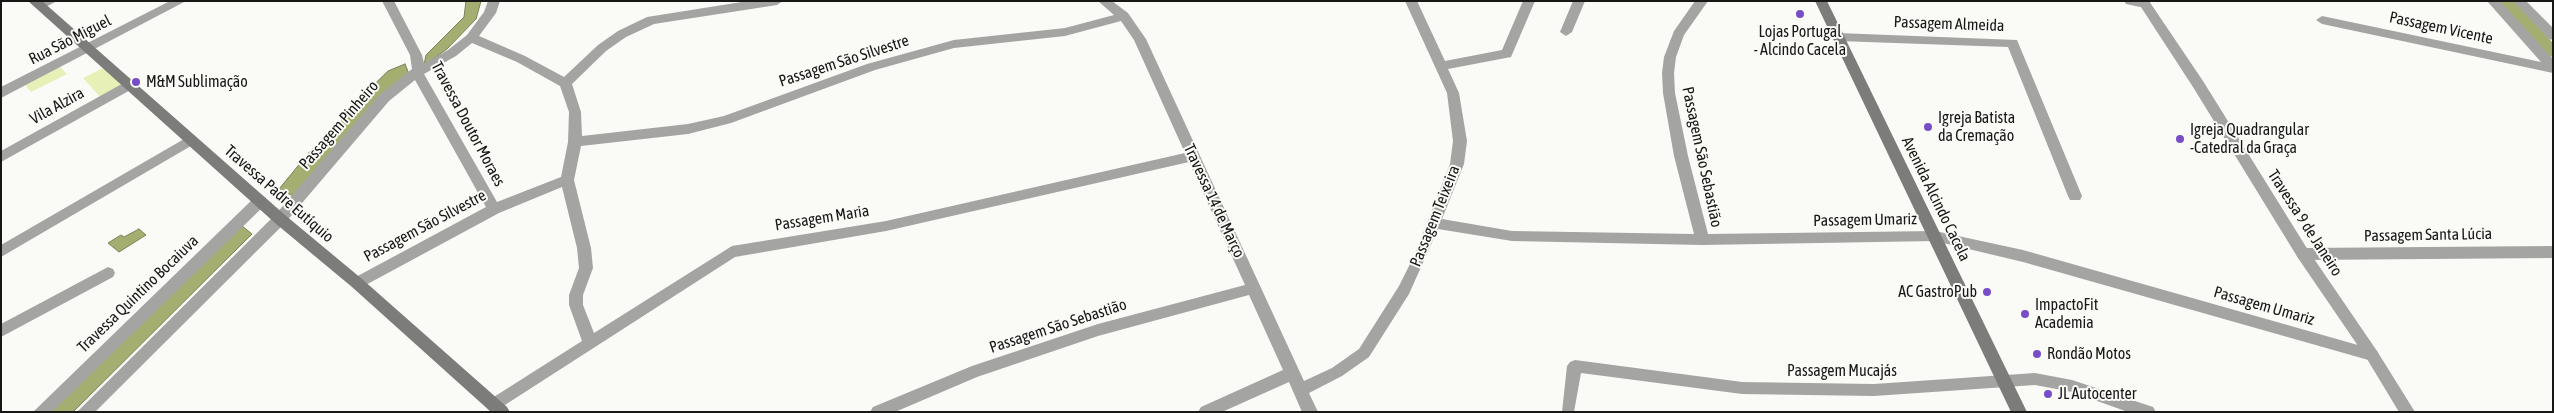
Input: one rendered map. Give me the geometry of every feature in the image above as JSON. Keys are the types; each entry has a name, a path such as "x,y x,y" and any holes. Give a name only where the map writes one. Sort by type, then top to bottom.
{"main road":[{"name":"Avenida Alcindo Cacela","path":"1821,1 2019,412"},
{"name":"Travessa Padre Eutíquio","path":"42,3 191,140 498,408"}],"street":[{"name":"Rua São Miguel","path":"1,93 90,49 180,1"},
{"name":"Travessa Doutor Moraes","path":"388,1 409,38 416,55 417,70 494,209"},
{"name":"Passagem Pinheiro","path":"280,219 378,105 417,70 452,53 472,38 490,13 494,1"},
{"path":"565,83 615,38 651,20 777,1"},
{"name":"Travessa 14 de Março","path":"1104,1 1124,16 1140,39 1310,412"},
{"name":"Passagem Teixeira","path":"1300,390 1337,372 1364,354 1404,290 1434,223 1460,153 1458,111 1453,93 1411,1"},
{"path":"1441,66 1469,59 1507,54 1529,1"},
{"path":"1566,32 1579,1"},
{"name":"Passagem São Sebastião","path":"1702,1 1678,34 1670,57 1668,73 1669,93 1681,156 1702,240"},
{"path":"2130,1 2144,3"},
{"path":"2493,1 2553,68"},
{"path":"2519,1 2553,36"},
{"name":"Travessa 9 de Janeiro","path":"2144,3 2198,84 2303,254 2372,355 2407,412"},
{"name":"Passagem São Silvestre","path":"575,142 688,129 726,120 871,67 954,44 1065,32 1124,16"},
{"name":"Passagem Vicente","path":"2322,20 2553,68"},
{"name":"Passagem Almeida","path":"1838,37 2013,43 2075,196"},
{"path":"472,38 521,59 565,83 575,112 575,142 567,180 584,248 586,268 576,295 576,305 590,342"},
{"name":"Vila Alzira","path":"1,157 130,85"},
{"path":"1,252 191,140"},
{"name":"Passagem Maria","path":"498,408 590,342 732,252 886,226 1194,156"},
{"name":"Passagem São Silvestre","path":"357,283 494,209 567,180"},
{"name":"Travessa Quintino Bocaiuva","path":"41,412 260,201"},
{"path":"85,412 280,219"},
{"name":"Passagem Umariz","path":"1434,223 1512,236 1702,240 1934,236 2023,256 2372,355"},
{"name":"Passagem Santa Lúcia","path":"2303,254 2553,252"},
{"path":"1,331 108,274"},
{"name":"Passagem São Sebastião","path":"878,412 972,372 1098,330 1254,288"},
{"name":"Passagem Mucajás","path":"1568,409 1575,366 1654,378 1742,388 1874,390 2035,380 2072,386 2148,412"},
{"path":"1206,412 1293,373"}],"shaded area":[{"path":"466,1 481,1 476,19 447,49 424,65 426,55 464,17"},
{"path":"405,64 409,74 293,196 279,189 311,150 342,120 352,106 388,71"},
{"path":"60,67 67,74 31,92 25,85"},
{"path":"105,67 123,87 101,98 83,78"},
{"path":"241,225 252,234 73,412 48,412"},
{"path":"139,229 146,235 119,252 108,243 121,235 124,237"}],"waterway":[{"path":"2505,1 2553,52"}],"place":[{"name":"Lojas Portugal - Alcindo Cacela","path":"1800,14"},
{"name":"M&M Sublimação","path":"136,82"},
{"name":"Igreja Batista da Cremação","path":"1928,127"},
{"name":"Igreja Quadrangular -Catedral da Graça","path":"2180,139"},
{"name":"AC GastroPub","path":"1987,292"},
{"name":"ImpactoFit Academia","path":"2025,314"},
{"name":"Rondão Motos","path":"2037,354"},
{"name":"JL Autocenter","path":"2048,394"}]}
